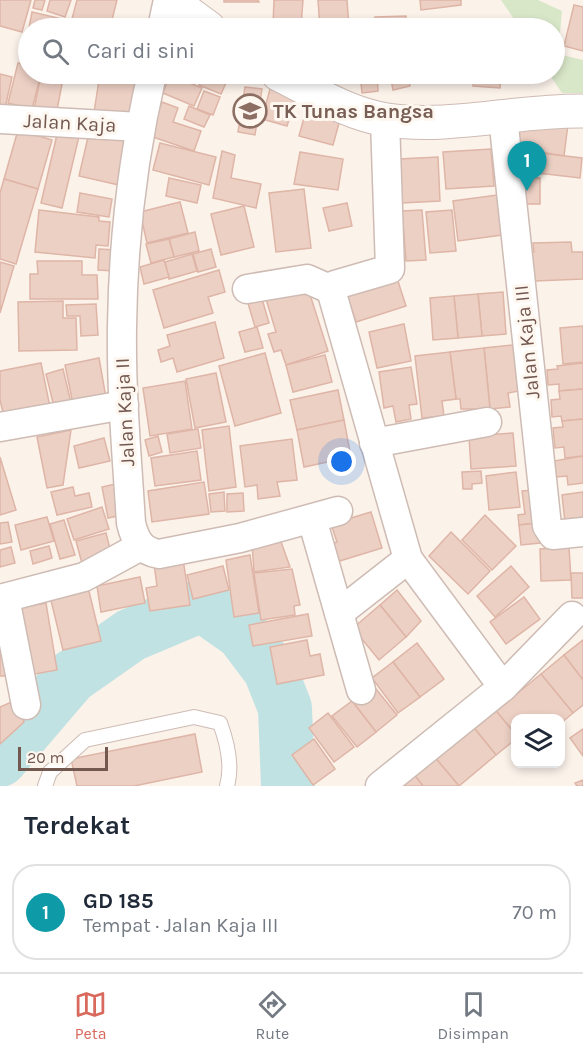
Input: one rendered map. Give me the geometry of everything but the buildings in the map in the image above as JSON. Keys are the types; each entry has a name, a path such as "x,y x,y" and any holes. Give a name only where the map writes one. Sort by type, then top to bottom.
{"street":[{"path":"164,18 169,0 195,18"},
{"name":"Jalan Kaja II","path":"141,546 134,537 131,523 124,405 123,269 140,127 150,84"},
{"path":"296,84 317,96 385,120 503,117 583,111"},
{"name":"Jalan Kaja III","path":"503,117 547,526 553,535 583,532"},
{"name":"Jalan Kaja","path":"0,119 140,127"},
{"path":"385,120 390,269 335,285 333,291 408,559 503,687"},
{"path":"247,289 307,279 333,291"},
{"path":"0,427 124,405"},
{"path":"374,443 487,422"},
{"path":"26,705 2,598 84,577 141,546 159,554 240,538 325,515 339,613 361,690"},
{"path":"339,613 408,559"},
{"path":"380,786 503,687 572,616"}],"lane":[{"path":"45,786 50,772 85,740 194,717 220,723 226,739 230,774 227,786"}],"green space":[{"path":"501,0 538,0 562,11 561,18 513,18"},
{"path":"565,56 583,60 583,93 562,93 556,84 565,84"}],"waterway":[{"path":"0,760 71,677 131,635 202,605 242,633 270,670 285,708 288,786"}],"place":[{"name":"TK Tunas Bangsa","path":"250,111"},
{"name":"GD 185","path":"527,191"}]}
